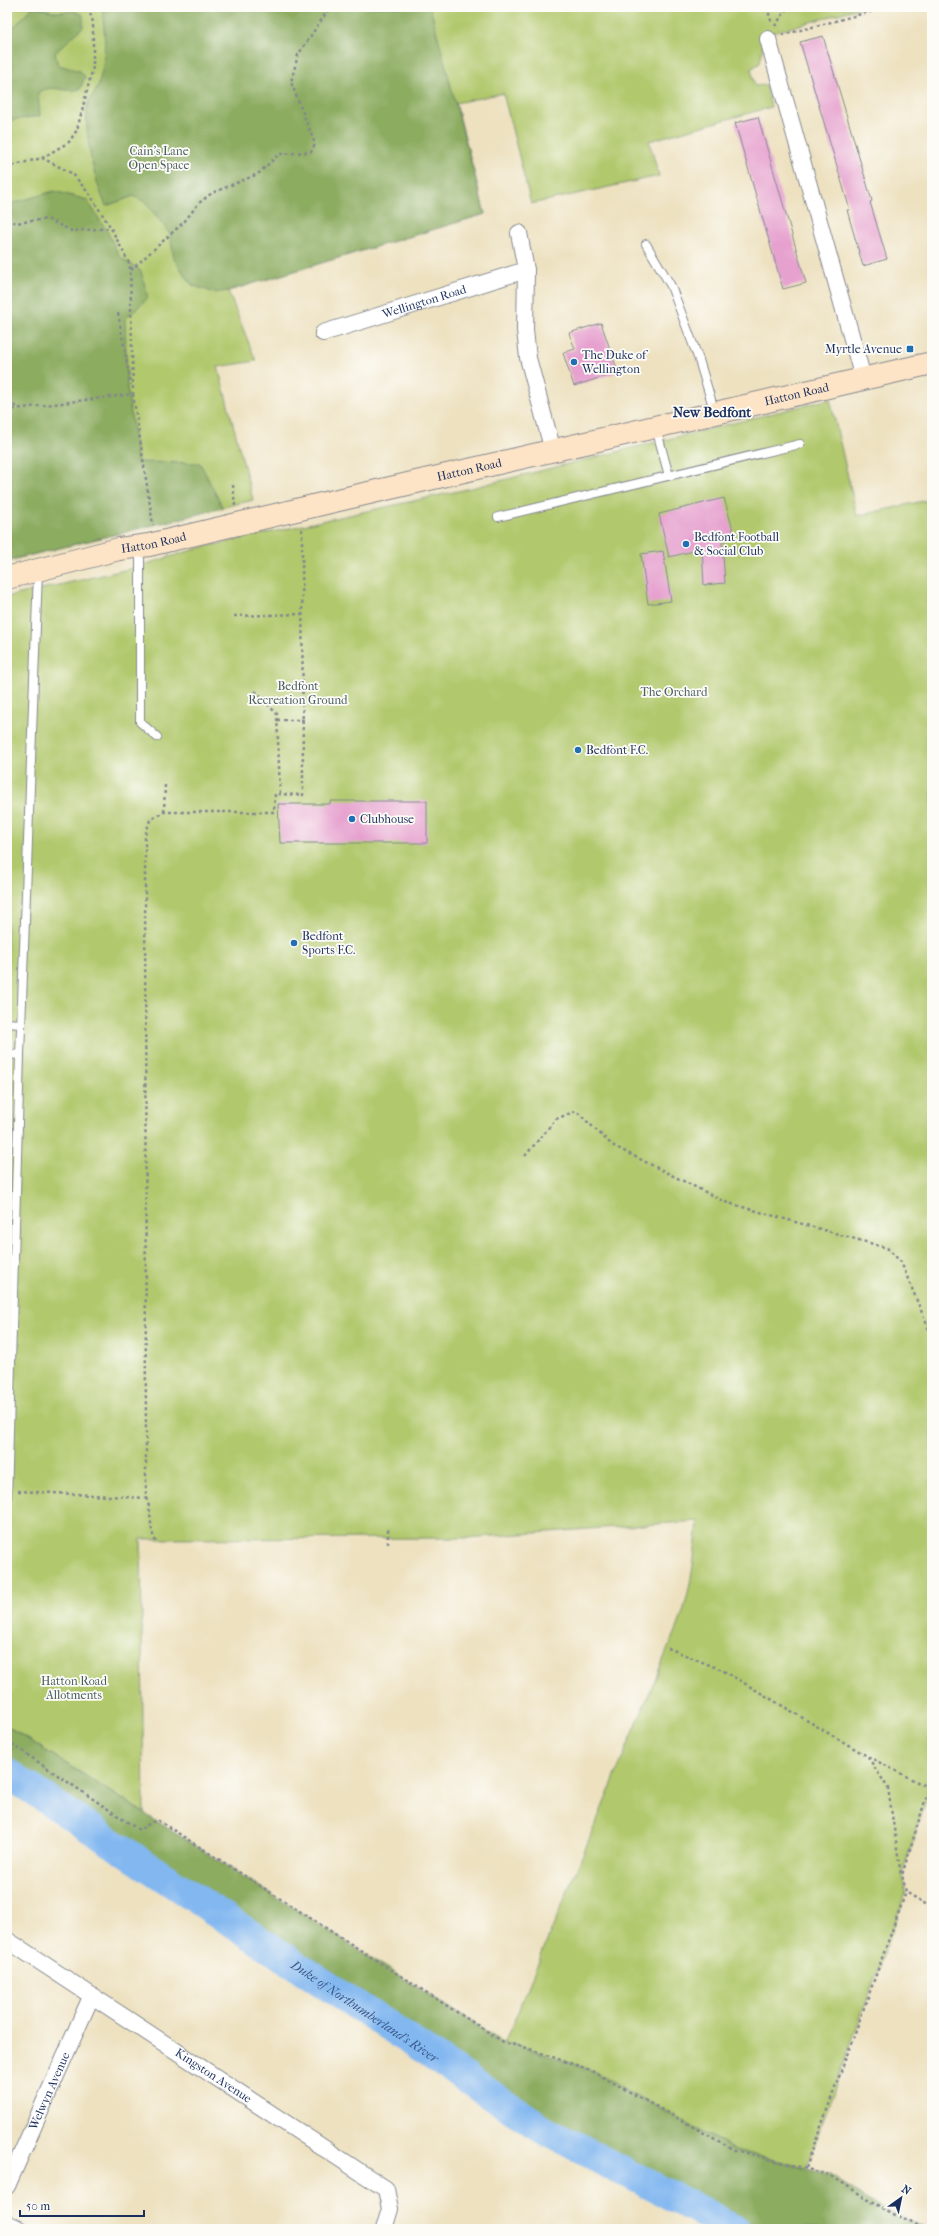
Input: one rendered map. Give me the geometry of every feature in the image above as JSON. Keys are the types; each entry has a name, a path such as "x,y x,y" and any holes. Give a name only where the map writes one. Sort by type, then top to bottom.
{"street":[{"path":"771,35 863,378"},
{"path":"519,233 526,270 526,330 528,358 553,451"},
{"name":"Wellington Road","path":"323,333 526,270"},
{"name":"Hatton Road","path":"7,578 118,549 147,546 932,363"},
{"name":"Kingston Avenue","path":"7,1940 91,1997 386,2189 390,2209 384,2229"},
{"name":"Welwyn Avenue","path":"7,2186 91,1997"},
{"path":"7,2223 19,2229"}],"lane":[{"path":"646,244 670,286 699,360 715,414"},
{"path":"656,428 669,476"},
{"path":"498,517 800,444"},
{"path":"147,546 140,559 140,722 157,738"},
{"path":"7,1500 20,1055 38,571"},
{"path":"7,1023 22,1024"},
{"path":"7,1054 20,1055"}],"path":[{"path":"7,167 42,158 69,142 77,130 93,68 93,22 88,7"},
{"path":"130,270 184,222 199,203 212,193 258,174 279,154 311,152 315,144 291,82 298,55 330,7"},
{"path":"771,35 778,19 788,7"},
{"path":"771,35 888,7"},
{"path":"42,158 73,174 90,195 112,228 130,265 133,394 147,546"},
{"path":"7,219 16,223 47,219 72,231 112,228"},
{"path":"118,313 133,394"},
{"path":"7,410 133,394"},
{"path":"7,395 16,408"},
{"path":"157,1543 152,1537 150,1505 146,1498 145,836 150,820 164,812 274,812 275,794 303,795 304,720 301,510"},
{"path":"234,616 302,614"},
{"path":"255,691 277,714 280,794"},
{"path":"277,720 304,720"},
{"path":"164,812 165,783"},
{"path":"525,1156 556,1119 576,1111 612,1145 725,1202 887,1248 901,1262 932,1337"},
{"path":"7,1490 146,1498"},
{"path":"388,1529 388,1546"},
{"path":"668,1648 722,1670 867,1756 931,1788"},
{"path":"7,1740 139,1830 152,1822 159,1821 505,2043 521,2046 590,2070 735,2150 830,2175 886,2211 929,2229"},
{"path":"806,2168 906,1892 902,1876 888,1788 867,1756"},
{"path":"902,1876 932,1782"},
{"path":"906,1892 932,1908"}],"green space":[{"name":"Cain's Lane Open Space","path":"7,7 863,7 768,34 764,41 760,63 751,69 755,86 766,85 771,107 649,141 659,176 531,204 503,93 456,103 485,214 228,291 256,361 218,367 253,500 7,561"},
{"path":"33,7 55,12 72,11 83,15 83,27 55,53 58,65 80,71 85,77 80,89 68,90 50,88 38,92 40,116 7,121 7,34"},
{"path":"102,7 430,7 485,214 228,291 214,293 192,285 174,259 170,234 146,203 134,196 106,206 97,183 87,132 87,107 98,86 102,72 104,36"},
{"path":"54,191 87,200 108,233 120,257 141,271 148,298 125,319 127,387 138,462 200,463 223,508 7,561 7,205"},
{"path":"830,399 857,516 932,499 932,1782 902,1875 906,1892 806,2168 735,2150 590,2070 521,2046 505,2043 681,1618 686,1602 695,1554 698,1521 466,1538 141,1539 144,1813 7,1726 7,597 133,568 199,548 463,490"},
{"path":"7,1726 505,2043 521,2046 590,2070 735,2150 830,2175 886,2211 929,2229 756,2229 546,2121 315,1960 7,1760"}],"building":[{"path":"823,36 872,201 870,202 887,259 863,266 847,210 850,210 800,42"},
{"path":"758,117 806,283 783,289 735,123"},
{"path":"601,323 618,372 574,386 563,353 575,349 569,333"},
{"path":"724,498 735,537 722,542 725,583 704,585 702,549 669,557 659,514"},
{"path":"663,551 671,601 648,604 641,554"},
{"name":"Clubhouse","path":"330,801 427,801 427,843 280,843 278,804 330,804"}],"waterway":[{"name":"Duke of Northumberland's River","path":"7,1773 543,2129 735,2229"}],"place":[{"name":"Myrtle Avenue","path":"910,349"},
{"name":"The Duke of Wellington","path":"574,362"},
{"name":"Bedfont Football & Social Club","path":"686,544"},
{"name":"Bedfont F.C.","path":"578,750"},
{"name":"Clubhouse","path":"352,819"},
{"name":"Bedfont Sports F.C.","path":"294,943"}],"district":[{"name":"New Bedfont","path":"712,412"}],"park label":[{"name":"The Orchard","path":"674,692"},
{"name":"Bedfont Recreation Ground","path":"298,693"},
{"name":"Hatton Road Allotments","path":"74,1688"}]}
